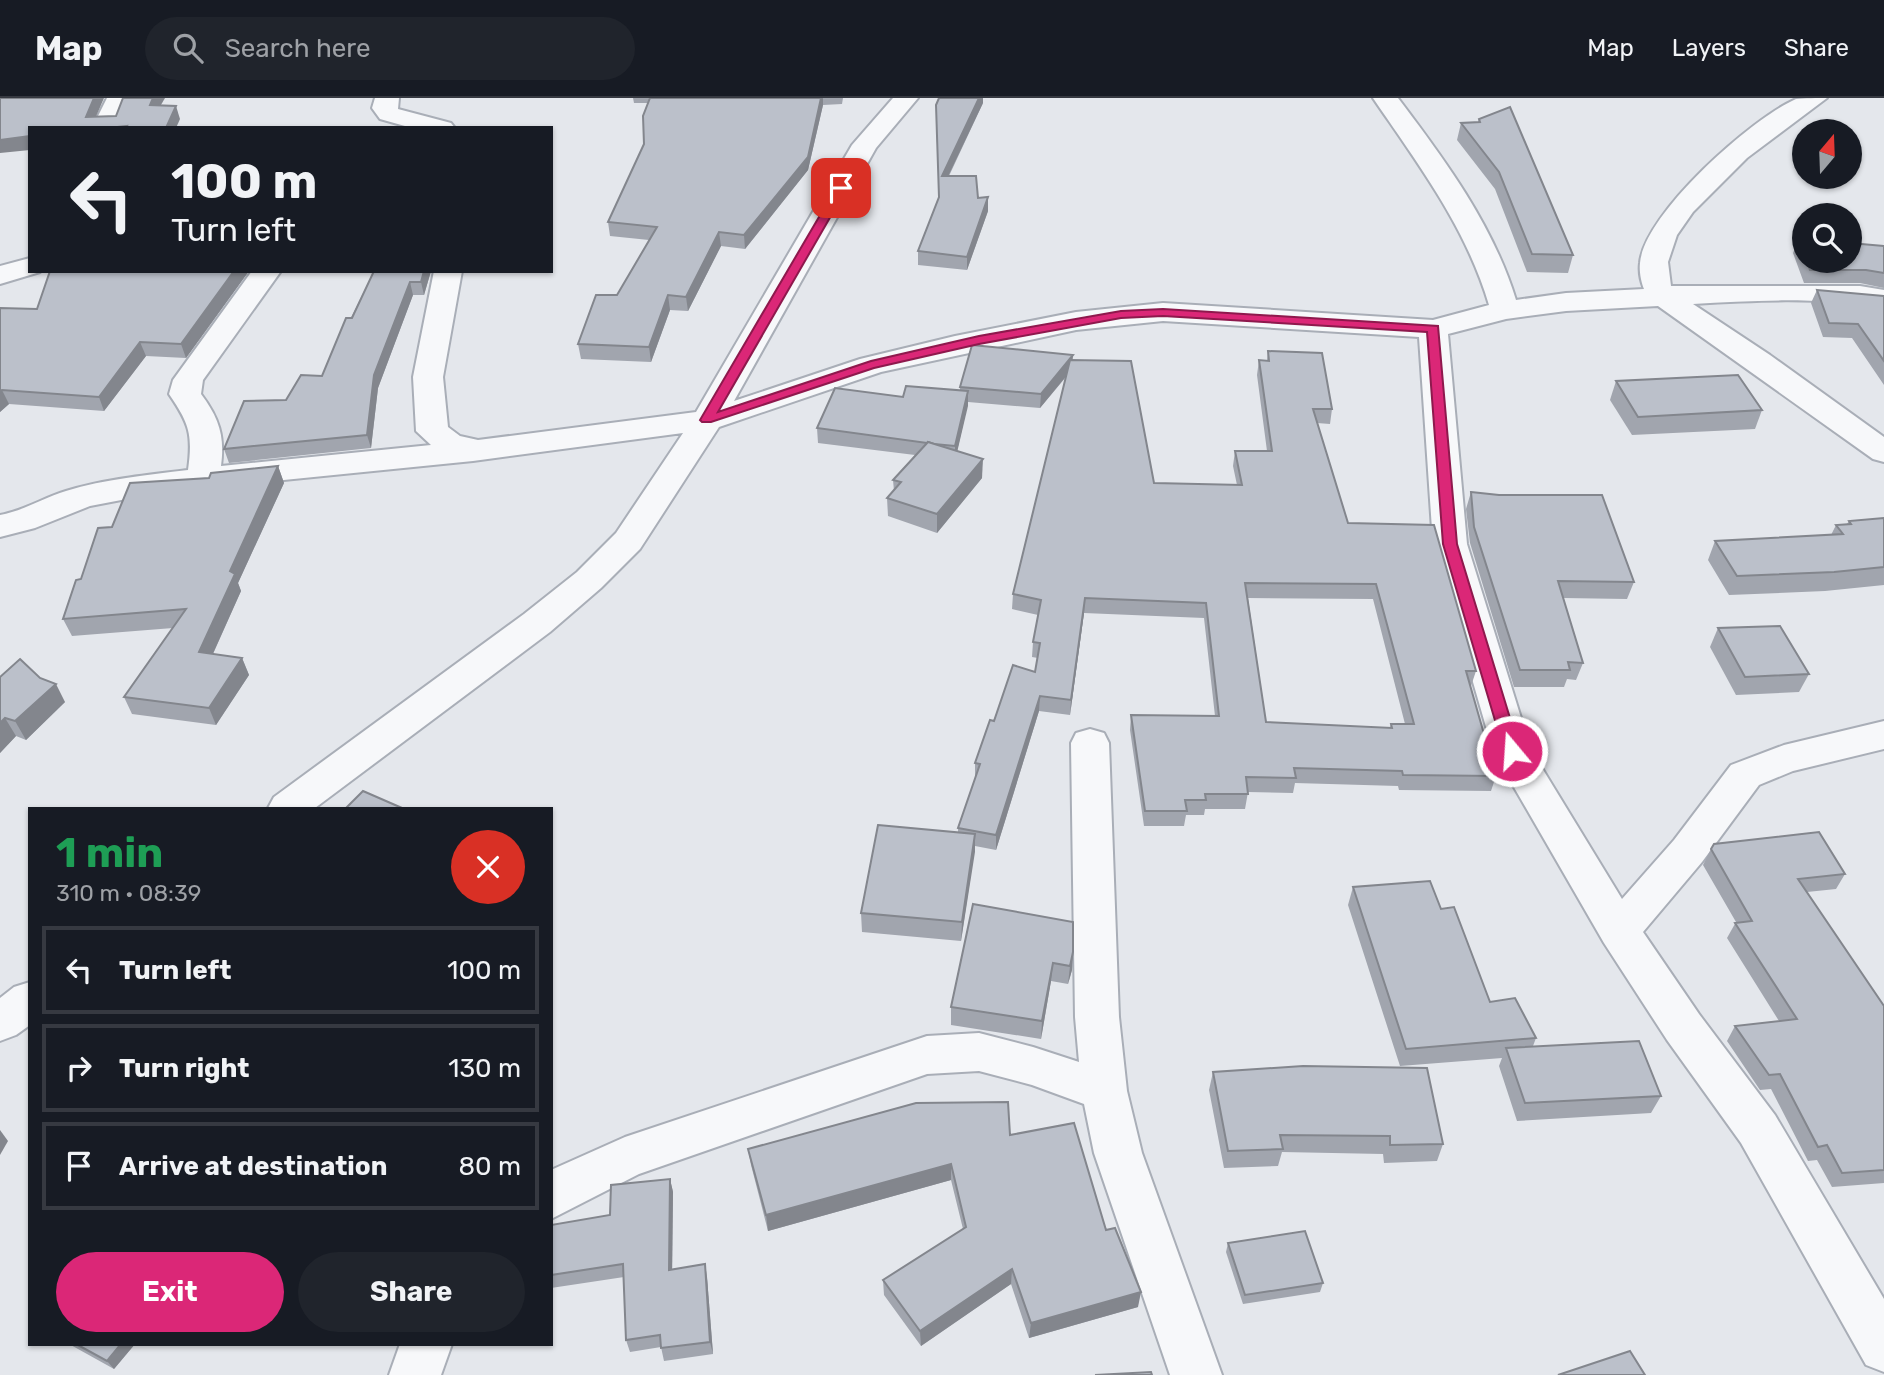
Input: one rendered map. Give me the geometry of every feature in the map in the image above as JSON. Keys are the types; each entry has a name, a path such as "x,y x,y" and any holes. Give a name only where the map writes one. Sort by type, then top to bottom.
{"street":[{"path":"106,126 119,98"},
{"path":"387,98 386,108 389,114 434,126"},
{"path":"289,807 537,623 589,580 628,541 707,420 865,145 906,98"},
{"path":"1385,98 1453,197 1497,277 1505,310"},
{"path":"1815,98 1747,145 1671,220 1655,253 1652,271 1662,296 1760,361 1830,415 1884,452"},
{"path":"0,275 28,267"},
{"path":"203,479 209,434 204,419 185,394 188,380 266,273"},
{"path":"448,273 428,377 432,431 449,443 478,450"},
{"path":"0,526 19,524 87,495 203,479 478,450 707,420 871,365 968,342 1121,314 1163,312 1433,329 1505,310 1566,302 1787,293 1860,295 1884,299"},
{"path":"1433,329 1450,544 1512,751 1619,931 1683,1027 1758,1129 1884,1346"},
{"path":"1619,931 1688,851 1745,775 1784,759 1884,735"},
{"path":"1090,743 1096,1004 1104,1091 1118,1153 1196,1375"},
{"path":"0,1022 28,1001"},
{"path":"553,1196 625,1158 927,1055 979,1052 1033,1066 1104,1091"},
{"path":"415,1375 425,1346"}],"building":[{"path":"0,98 94,98 86,117 116,116 123,98 153,98 150,105 176,106 167,126 28,126 28,136 0,140"},
{"path":"650,98 821,98 808,157 744,235 719,232 686,297 668,295 649,347 578,344 596,295 617,295 657,227 608,222 644,144 643,116"},
{"path":"939,98 979,98 942,176 976,176 978,198 988,197 967,257 918,251 939,197 936,105"},
{"path":"1510,107 1573,255 1532,254 1499,172 1461,123 1480,122 1479,119"},
{"path":"1862,244 1884,246 1884,273 1862,270"},
{"path":"49,273 233,273 181,344 140,342 99,397 0,392 0,308 37,309"},
{"path":"373,273 423,273 421,282 410,282 374,375 367,435 224,449 244,401 286,400 301,375 322,376 346,318 352,318"},
{"path":"1817,290 1884,296 1884,361 1858,324 1829,323"},
{"path":"972,345 1073,355 1041,394 960,387"},
{"path":"1268,351 1322,353 1332,409 1313,409 1348,523 1434,525 1476,671 1466,671 1496,776 1403,775 1402,771 1294,768 1296,778 1246,777 1248,794 1205,794 1206,800 1185,800 1187,811 1145,811 1131,715 1219,716 1206,603 1085,598 1071,700 1040,696 996,835 958,828 980,764 975,763 990,720 994,721 1013,665 1035,672 1040,643 1033,642 1041,600 1013,594 1070,360 1131,361 1154,483 1242,485 1235,451 1272,451 1259,360 1269,361","holes":["1245,583 1376,584 1414,724 1391,724 1392,728 1266,722"]},
{"path":"1738,375 1762,410 1638,417 1616,381"},
{"path":"906,386 968,391 955,446 817,428 835,388 903,397"},
{"path":"928,442 983,459 937,514 887,498 901,482 893,480"},
{"path":"278,466 230,571 235,574 199,652 242,658 209,708 124,697 186,609 63,619 76,580 81,579 98,528 112,527 130,483 209,478 211,473"},
{"path":"1471,492 1499,495 1602,495 1634,582 1558,581 1583,663 1568,662 1570,670 1520,670 1474,527"},
{"path":"1884,518 1884,567 1737,576 1715,541 1843,534 1836,525"},
{"path":"1780,626 1809,674 1745,677 1718,628"},
{"path":"20,659 40,678 56,684 15,721 5,718 0,723 0,677"},
{"path":"363,791 400,807 347,807"},
{"path":"878,825 975,834 962,922 861,913"},
{"path":"1819,832 1845,874 1798,879 1884,1006 1884,1170 1842,1173 1827,1145 1818,1147 1780,1074 1769,1075 1735,1026 1797,1019 1735,923 1752,921 1711,849 1714,844"},
{"path":"1430,881 1441,909 1454,907 1490,1002 1515,998 1536,1038 1406,1049 1353,887"},
{"path":"973,904 1073,922 1070,966 1053,963 1042,1021 951,1007"},
{"path":"1639,1041 1661,1096 1525,1103 1506,1048"},
{"path":"1303,1066 1427,1068 1443,1144 1390,1145 1390,1136 1280,1135 1283,1149 1228,1151 1213,1072"},
{"path":"1008,1102 1010,1135 1074,1123 1106,1230 1115,1228 1141,1292 1031,1323 1012,1269 920,1331 883,1280 966,1227 951,1164 766,1215 748,1149 916,1103"},
{"path":"670,1179 669,1270 705,1264 710,1342 661,1348 660,1335 626,1340 623,1264 553,1275 553,1225 610,1215 611,1185"},
{"path":"1305,1231 1323,1283 1245,1295 1228,1243"},
{"path":"80,1346 119,1346 107,1361"},
{"path":"1630,1351 1645,1375 1558,1375"},
{"path":"1151,1372 1152,1375 1095,1375"}],"route":[{"path":"841,188 707,420 774,395 871,365 979,340 1121,314 1163,312 1433,329 1450,544 1512,751"}]}
